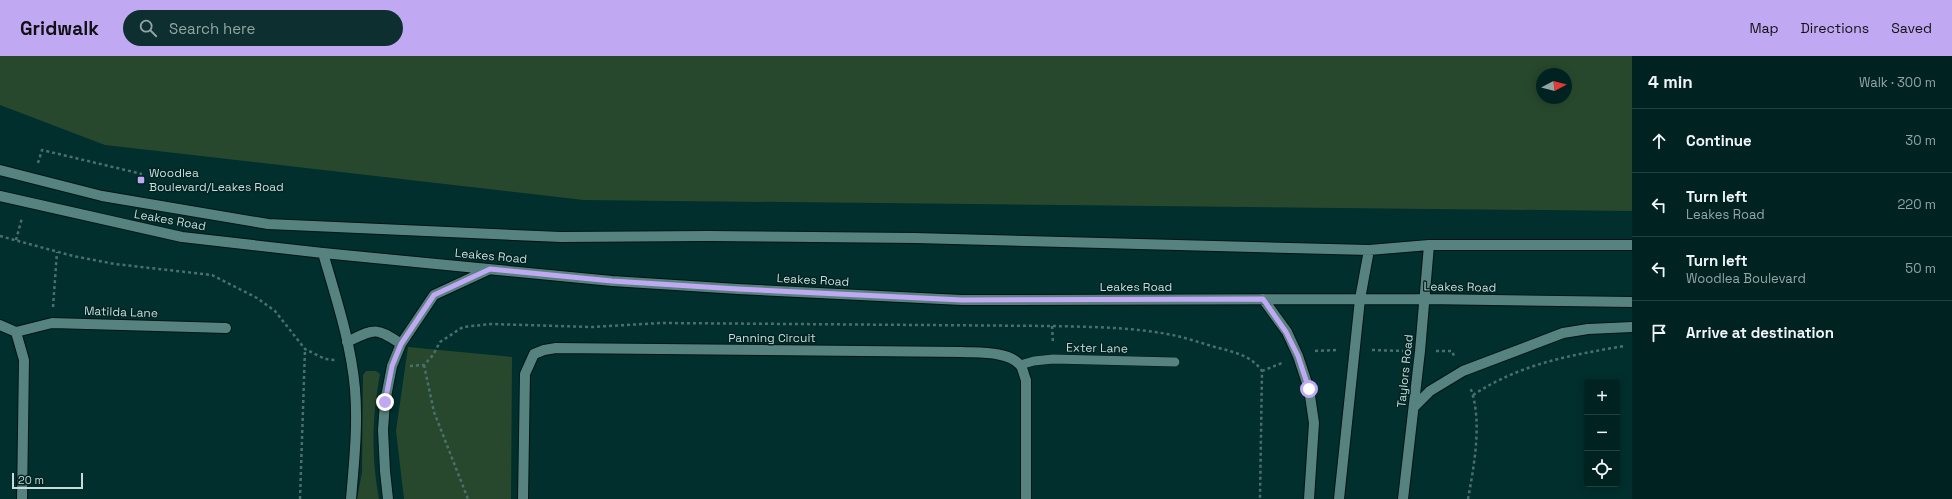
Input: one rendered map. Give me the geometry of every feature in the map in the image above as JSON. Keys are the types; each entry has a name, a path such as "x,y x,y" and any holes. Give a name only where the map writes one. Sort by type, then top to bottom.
{"street":[{"name":"Leakes Road","path":"0,170 102,196 268,224 561,237 716,236 915,238 1369,250 1429,245 1632,245"},
{"name":"Leakes Road","path":"0,196 182,237 323,253 612,281 730,289 962,300 1425,299 1632,302"},
{"name":"Taylors Road","path":"1403,499 1420,351 1429,245"},
{"path":"1339,499 1360,299 1369,250"},
{"path":"323,253 342,317 355,391 355,430 351,499"},
{"path":"388,499 383,430 385,402 392,366 401,344 434,295 490,269"},
{"path":"1263,299 1286,332 1298,356 1309,389 1314,423 1309,499"},
{"name":"Matilda Lane","path":"16,332 52,323 226,328"},
{"path":"0,325 16,332 24,360 22,499"},
{"path":"1414,407 1430,391 1463,371 1563,332 1632,327"},
{"path":"347,342 371,330 384,332 401,344"},
{"name":"Panning Circuit","path":"524,499 525,374 534,354 544,350 556,348 993,353 1008,357 1020,365"},
{"path":"1020,365 1026,380 1027,396 1026,499"}],"lane":[{"name":"Exter Lane","path":"1020,365 1034,361 1053,359 1175,362"}],"path":[{"path":"0,236 57,252 128,266 212,275 257,298"},
{"path":"52,323 57,252"},
{"path":"555,326 592,327 661,323 1052,326 1111,328 1162,334 1209,345 1242,355 1256,363 1262,371 1260,499"},
{"path":"1468,499 1476,444 1473,395 1495,380 1556,358 1628,346"},
{"path":"300,499 305,349"},
{"path":"1262,371 1318,349 1452,351 1463,371"},
{"path":"424,365 434,412 468,499"}],"green space":[{"path":"0,56 1632,56 1632,211 584,200 105,145 0,105"},
{"path":"408,347 512,357 511,499 404,499 396,431"},
{"path":"366,371 376,371 380,374 374,421 374,452 376,483 379,499 357,499 362,472 363,375"}],"place":[{"name":"Woodlea Boulevard/Leakes Road","path":"141,180"}],"route":[{"path":"385,402 392,366 401,344 434,295 490,269 612,281 962,300 1263,299 1286,332 1298,356 1309,389"}]}
